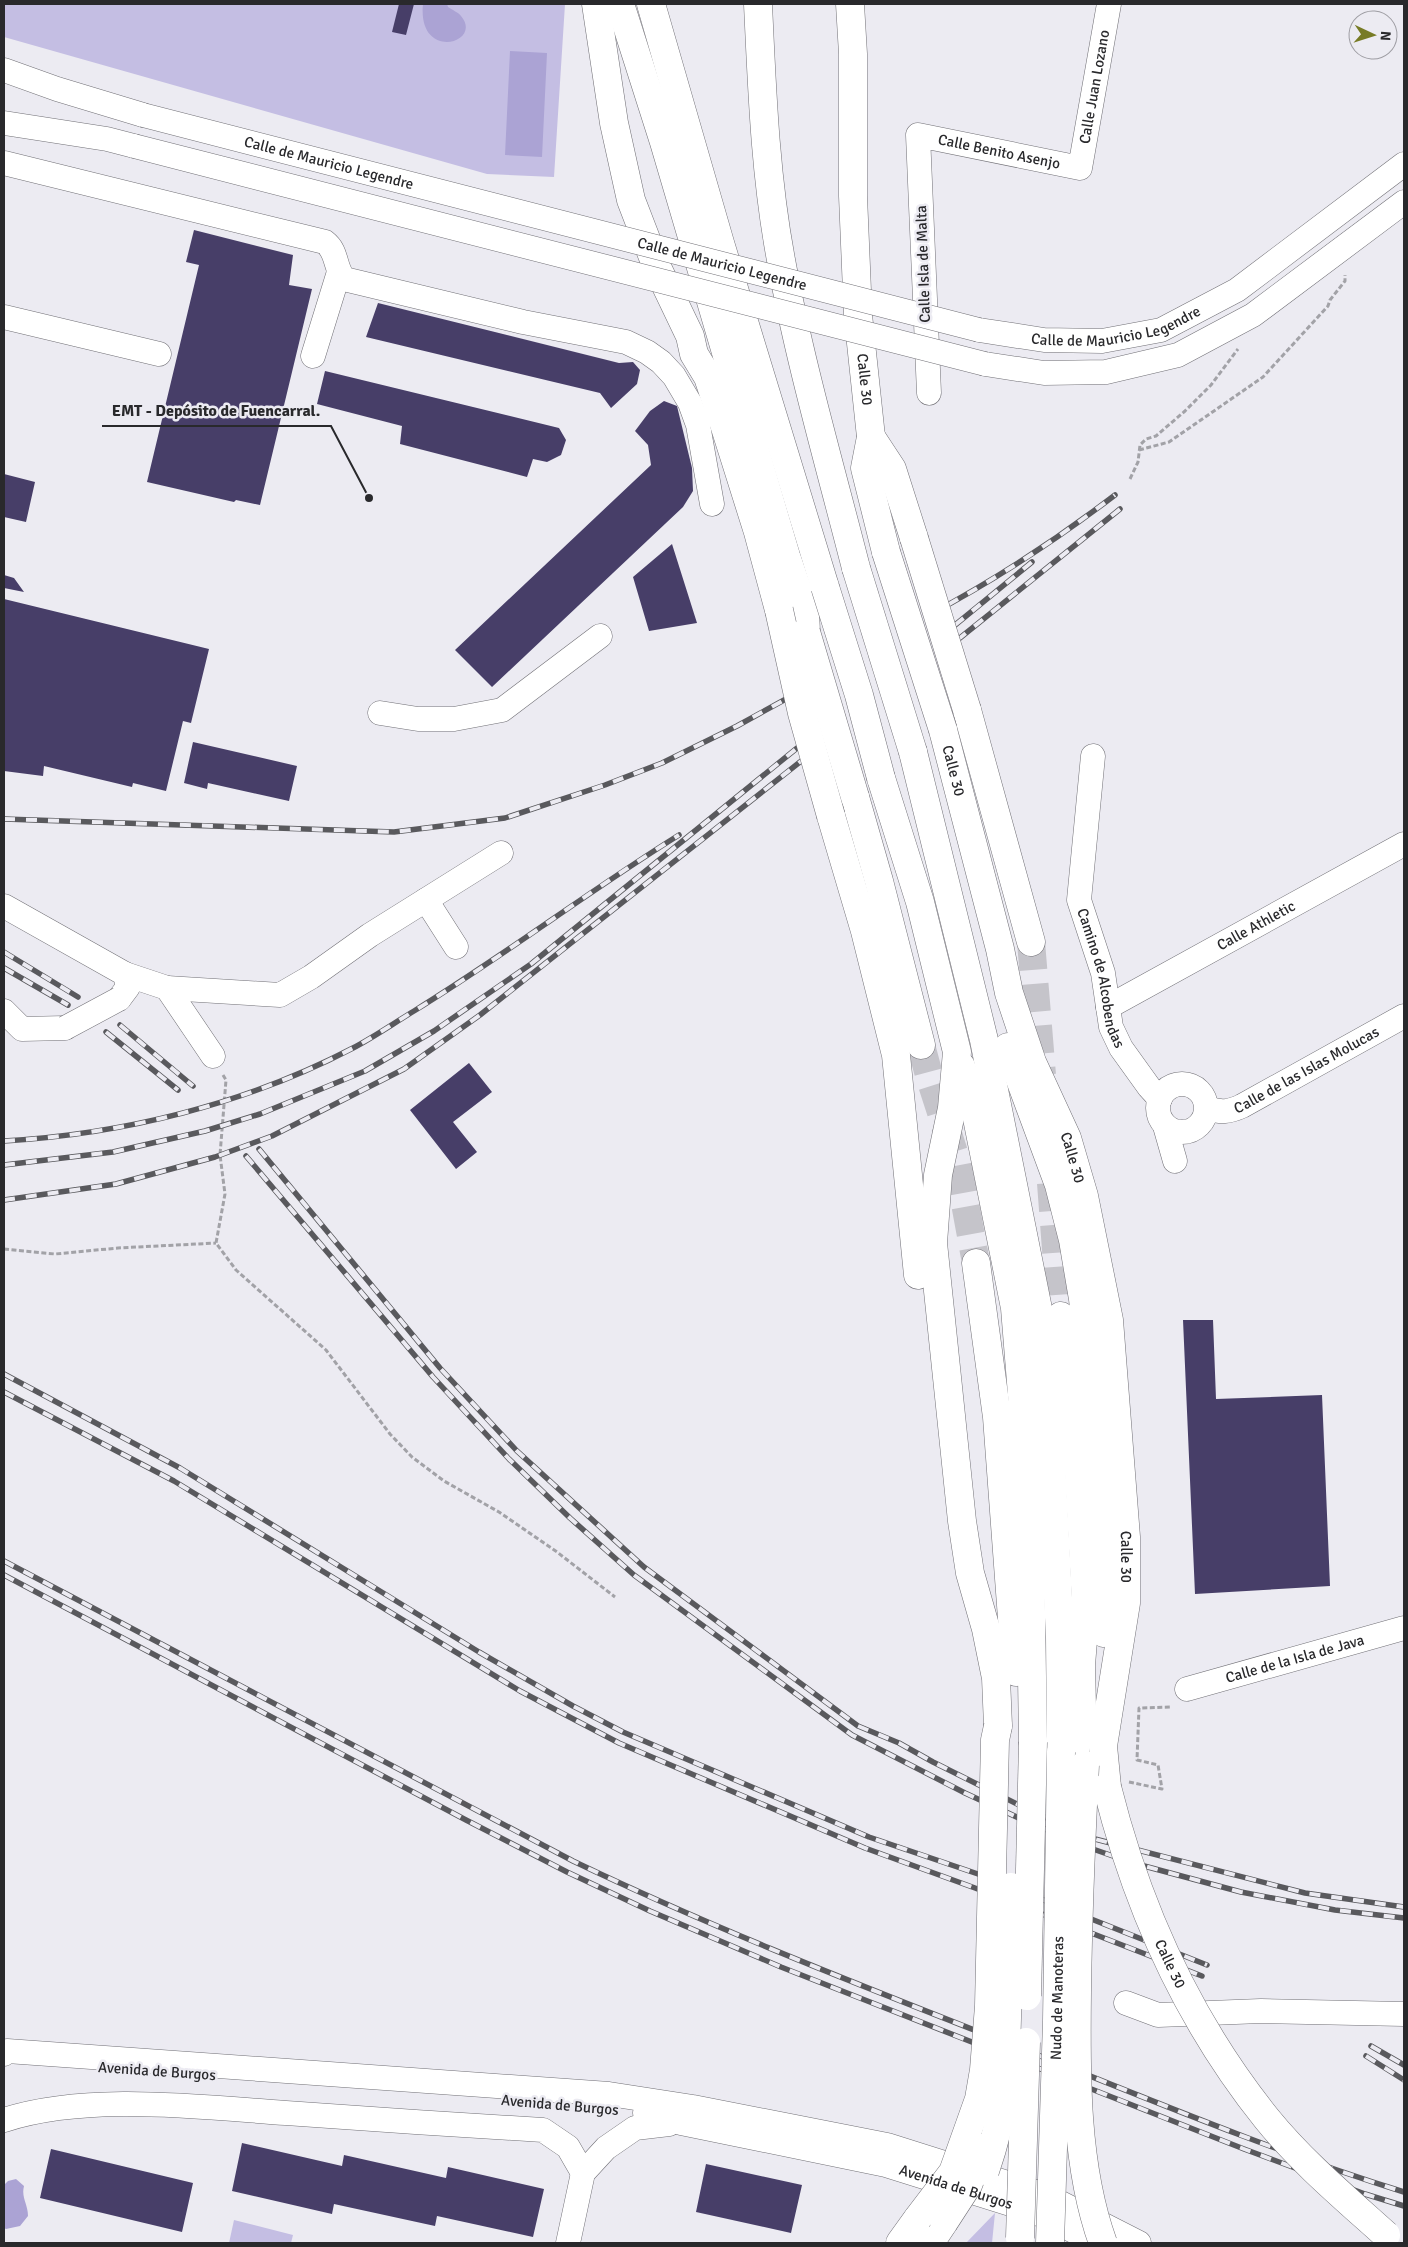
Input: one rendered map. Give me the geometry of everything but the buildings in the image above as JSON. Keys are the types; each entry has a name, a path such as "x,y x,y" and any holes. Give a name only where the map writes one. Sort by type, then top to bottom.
{"highway":[{"path":"596,4 614,123 631,200 656,265 690,336 694,354 708,377 758,532 796,618 806,632 880,882 921,1045"},
{"path":"620,4 664,142 786,556 802,713 865,931 896,1055 921,1303 944,1494 967,1558 996,1678 1016,1730"},
{"path":"651,4 720,244 859,695 881,778 920,902 957,1052 977,1118 1015,1308 1029,1481 1016,1730 1018,2086 1024,2124"},
{"path":"758,4 762,111 780,259 803,362 822,434 870,560 928,741 1009,1052 1060,1185 1073,1240 1083,1299 1098,1423 1108,1602 1070,1752"},
{"name":"Calle 30","path":"850,4 853,54 853,196 857,305 871,438 865,468 870,560 928,741 1000,949 1009,993 1032,1062 1067,1138 1084,1196 1109,1320 1126,1537 1126,1602 1103,1746 1117,1785 1120,1840 1143,1904 1200,2023 1267,2119 1321,2176 1390,2239"},
{"path":"853,54 866,4"},
{"path":"871,438 892,469 914,538 966,710 1030,942"},
{"path":"928,741 984,1040 1039,1314 1048,1401 1060,1627 1070,1752 1083,1826 1078,1875 1076,2030 1082,2149 1091,2202 1103,2243"},
{"path":"957,1052 952,1108 938,1175 933,1243 967,1558"},
{"path":"976,1263 997,1416 1016,1730 1024,2124 1020,2240"},
{"path":"1062,1316 1077,1438 1086,1614 1081,1665 1082,1707 1070,1752"},
{"path":"937,2231 953,2172 979,2099 987,2044 995,1740 1016,1730"},
{"path":"900,2243 937,2231 968,2185 992,2112 996,2084 1002,1851 1002,1744 1016,1730"},
{"name":"Nudo de Manoteras","path":"1050,2243 1057,2021 1070,1752"}],"street":[{"name":"Calle Juan Lozano","path":"1080,168 1109,4"},
{"name":"Calle de Mauricio Legendre","path":"4,70 57,89 144,115 979,330 1044,340 1102,341 1161,330 1237,290 1404,164"},
{"name":"Calle de Mauricio Legendre","path":"4,123 106,139 985,364 1044,372 1106,372 1178,355 1254,315 1404,202"},
{"name":"Calle Benito Asenjo","path":"918,135 1080,168"},
{"name":"Calle Isla de Malta","path":"918,135 929,393"},
{"path":"4,164 325,242 332,248 339,272 344,279 523,322 626,342 647,352 661,362 674,376 690,403 698,425 712,504"},
{"path":"313,356 339,272"},
{"path":"4,317 159,354"},
{"path":"380,713 418,719 454,719 502,710 600,636"},
{"name":"Camino de Alcobendas","path":"1093,756 1079,900 1103,973 1111,1027 1121,1048 1160,1099"},
{"name":"Calle Athletic","path":"1108,1007 1404,844"},
{"path":"4,906 124,974 167,988 280,995 312,977 370,935 501,853"},
{"path":"426,900 456,947"},
{"path":"4,1011 22,1029 65,1028 119,999 128,987 124,974"},
{"path":"167,988 212,1056"},
{"name":"Calle de las Islas Molucas","path":"1207,1108 1226,1112 1242,1106 1404,1016"},
{"path":"1165,1126 1180,1133 1196,1129 1202,1124 1207,1108 1201,1092 1187,1084 1171,1087 1160,1099 1158,1113 1165,1126 1175,1161"},
{"name":"Calle de la Isla de Java","path":"1187,1689 1404,1628"},
{"path":"1126,2003 1158,2015 1261,2011 1404,2014"},
{"path":"4,2054 7,2051 444,2081 609,2094 678,2105 886,2145 1045,2195 1139,2243"},
{"name":"Avenida de Burgos","path":"4,2061 215,2075 546,2102 644,2112 681,2123 886,2165 1034,2211 1098,2243"},
{"name":"Avenida de Burgos","path":"4,2120 37,2111 115,2104 214,2108 543,2130 568,2146 583,2173"},
{"path":"568,2243 583,2173 606,2148 635,2128 681,2123"}],"path":[{"path":"1139,450 1169,442 1263,377 1328,306 1330,300 1345,281 1344,272"},
{"path":"1130,479 1138,462 1139,450 1146,439 1156,436 1198,398 1211,385 1238,348"},
{"path":"212,1056 226,1080 220,1155 225,1194 216,1243 236,1270 326,1350 390,1434 412,1457 444,1481 498,1512 542,1542 615,1597"},
{"path":"4,1249 55,1254 118,1248 216,1243"},
{"path":"1117,1785 1162,1788 1158,1765 1137,1760 1139,1708 1154,1706 1172,1707"}],"shaded area":[{"path":"4,4 565,4 554,177 487,174 4,37"},
{"path":"423,4 447,4 448,7 461,16 466,26 464,34 458,39 448,42 438,40 430,34 424,22"},
{"path":"510,51 547,53 542,157 505,155"},
{"path":"16,2179 24,2186 23,2194 28,2216 20,2226 6,2229 4,2228 4,2185 8,2181"},
{"path":"995,2213 992,2243 966,2243"},
{"path":"234,2220 293,2235 291,2243 229,2243"}],"tunnel":[{"path":"1031,942 1042,1075"},
{"path":"921,1045 958,1165 976,1263"},
{"path":"1051,1183 1061,1316"}],"railway":[{"path":"929,615 1025,559 1115,495"},
{"path":"940,654 1120,509"},
{"path":"938,639 1032,562"},
{"path":"4,819 394,832 505,818 605,785 662,763 737,726 815,683"},
{"path":"4,1165 113,1152 205,1131 260,1114 365,1071 434,1031 531,964 823,727"},
{"path":"4,1200 116,1184 215,1157 272,1136 404,1069 480,1015 829,739"},
{"path":"4,1141 94,1131 183,1113 227,1100 312,1068 361,1044 448,990 612,878 679,835"},
{"path":"4,952 78,997"},
{"path":"4,968 68,1005"},
{"path":"120,1025 193,1086"},
{"path":"106,1032 178,1090"},
{"path":"259,1149 440,1368 517,1451 644,1567 858,1726 899,1743 1035,1813 1095,1839 1305,1893 1404,1907"},
{"path":"246,1156 433,1377 509,1459 570,1518 634,1575 852,1735 965,1793 1021,1819 1090,1848 1133,1863 1241,1892 1335,1910 1404,1918"},
{"path":"4,1374 180,1468 479,1652 573,1706 623,1732 869,1837 978,1874 1207,1965"},
{"path":"4,1392 174,1481 520,1691 619,1743 865,1848 975,1888 1202,1976"},
{"path":"4,1561 573,1861 629,1887 798,1960 1166,2106 1308,2160 1404,2192"},
{"path":"4,1575 466,1820 567,1872 650,1911 781,1967 1244,2149 1365,2194 1404,2206"},
{"path":"1371,2046 1404,2065"},
{"path":"1366,2056 1404,2080"}],"place":[{"name":"EMT - Depósito de Fuencarral.","path":"369,498"}]}
